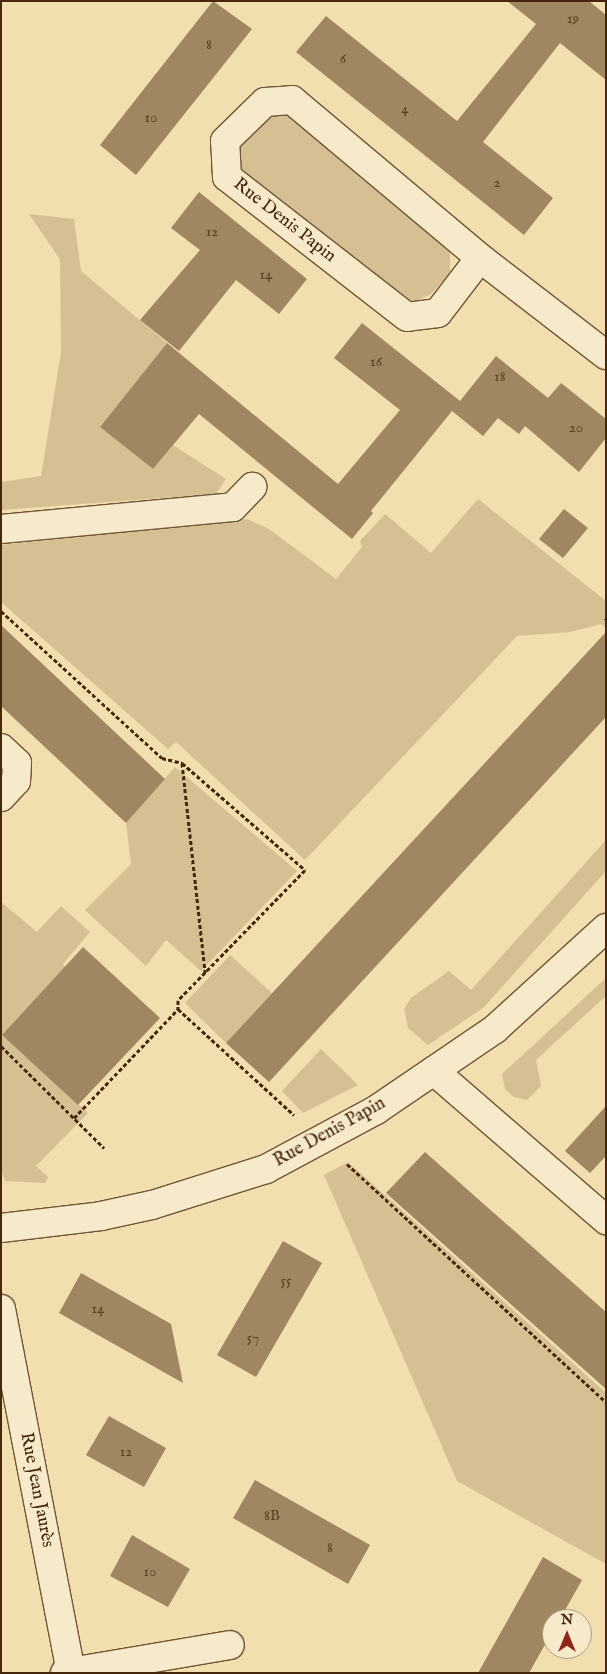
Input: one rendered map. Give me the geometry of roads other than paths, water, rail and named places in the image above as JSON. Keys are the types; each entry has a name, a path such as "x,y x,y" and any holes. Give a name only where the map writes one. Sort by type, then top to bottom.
{"street":[{"name":"Rue Denis Papin","path":"480,258 438,313 407,317 227,177 226,142 264,102 292,100 480,258 606,355"},
{"path":"1,529 233,507 252,487"},
{"path":"1,748 17,763 16,781 1,797"},
{"name":"Rue Denis Papin","path":"1,1228 100,1216 152,1205 266,1168 376,1110 495,1029 606,928"},
{"path":"434,1071 606,1220"},
{"name":"Rue Jean Jaurès","path":"1,1309 69,1672 230,1645"}]}
